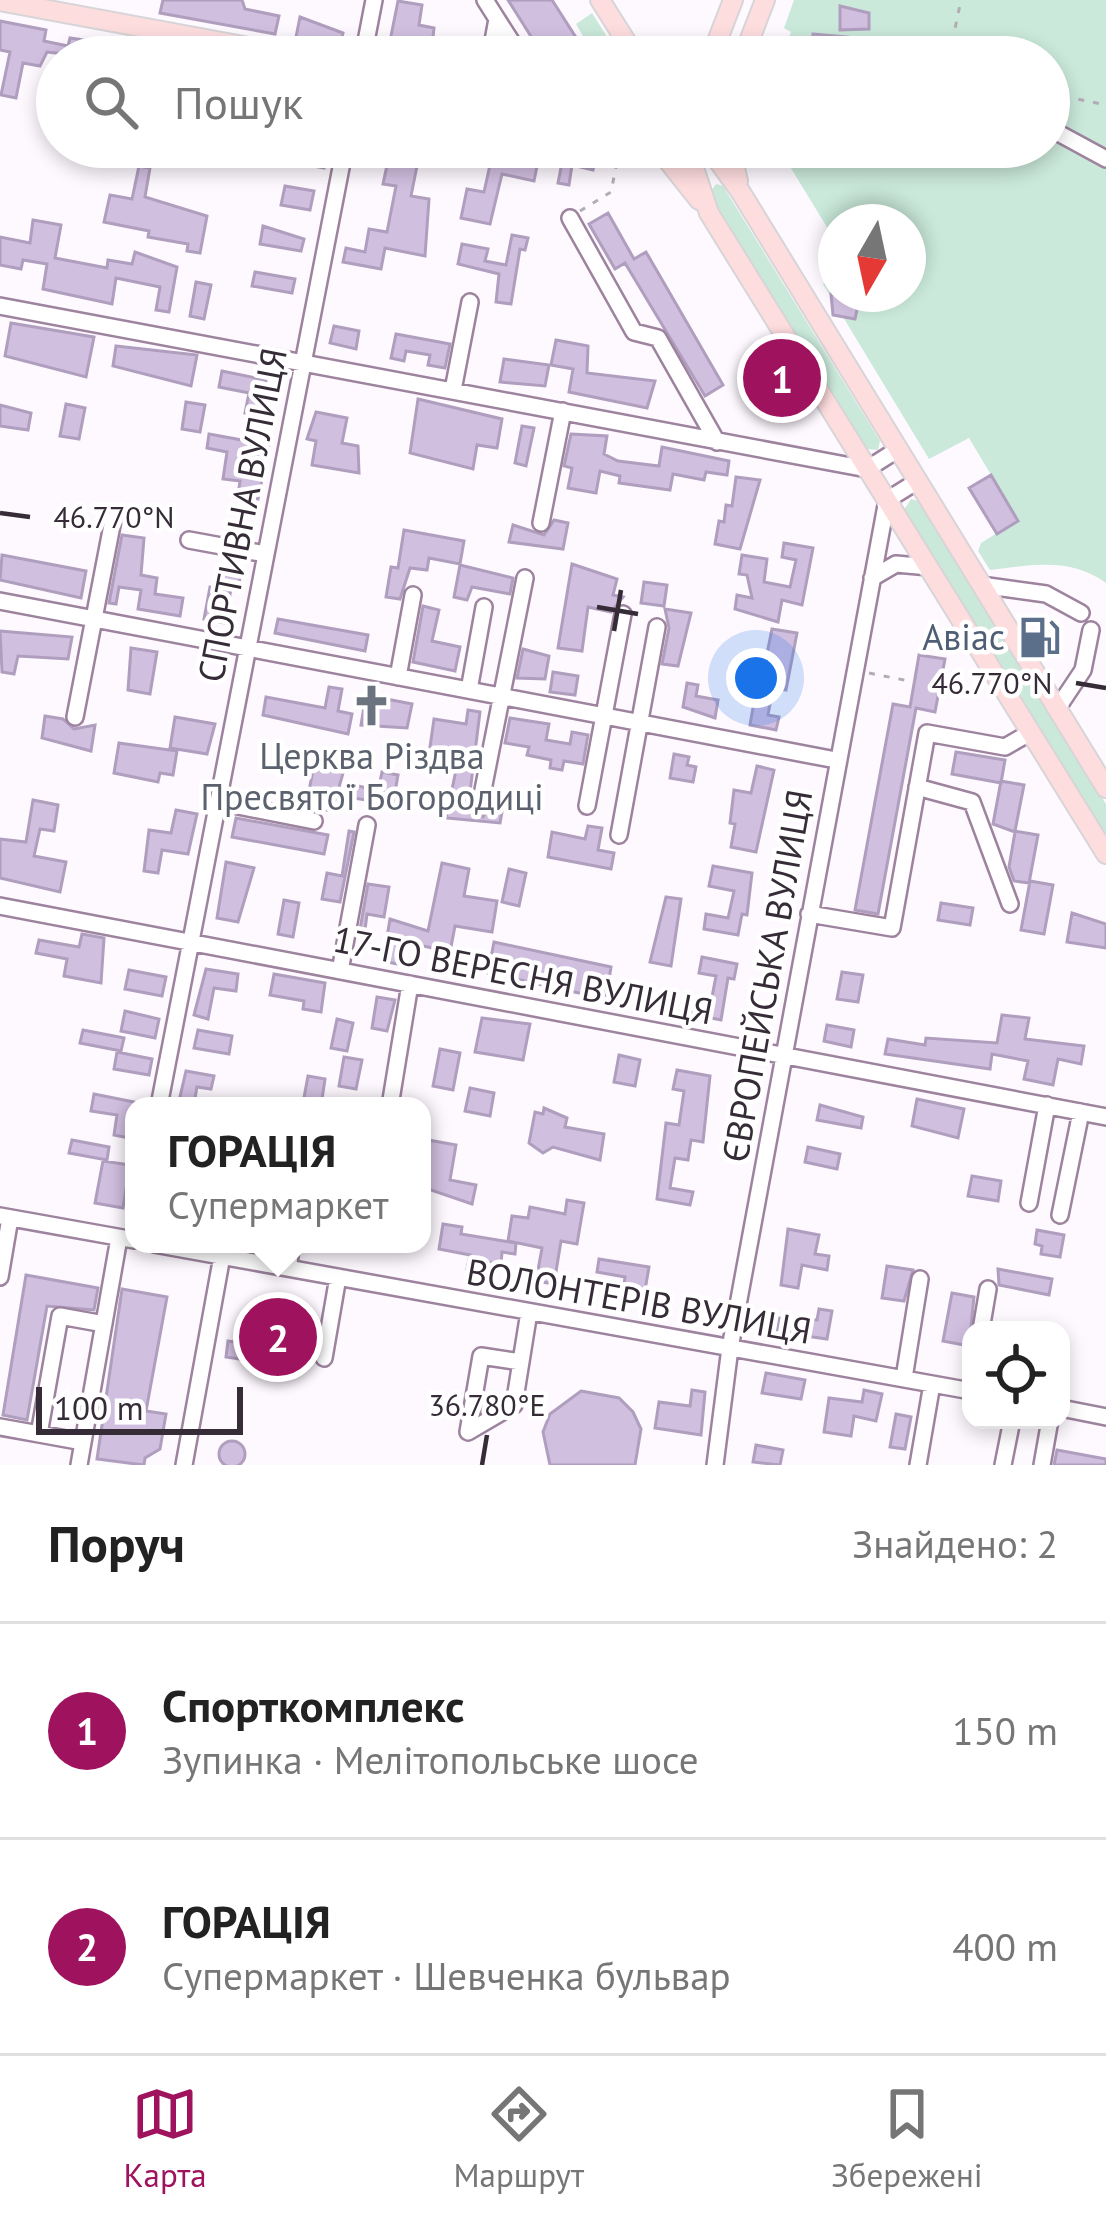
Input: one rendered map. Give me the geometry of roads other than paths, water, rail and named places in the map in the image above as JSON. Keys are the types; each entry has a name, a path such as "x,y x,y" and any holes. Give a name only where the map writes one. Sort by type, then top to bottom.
{"main road":[{"path":"600,0 623,36"},
{"path":"719,36 733,0"},
{"path":"750,36 764,0"},
{"path":"0,1 189,36"},
{"path":"674,168 709,213 1106,854"},
{"path":"697,168 709,213"},
{"path":"714,168 740,191 1057,709 1100,765 1106,788"},
{"path":"735,168 740,191"}],"street":[{"path":"367,36 374,0"},
{"path":"485,0 508,36"},
{"path":"494,36 497,19"},
{"path":"1070,139 1106,159"},
{"name":"СПОРТИВНА ВУЛИЦЯ","path":"161,1097 341,168"},
{"path":"570,218 634,332 658,338 717,442"},
{"path":"453,390 470,302"},
{"path":"0,306 868,469 897,450"},
{"path":"542,523 563,411"},
{"path":"887,500 916,482"},
{"name":"ЄВРОПЕЙСЬКА ВУЛИЦЯ","path":"716,1465 730,1348 887,500"},
{"path":"75,716 113,520"},
{"path":"189,540 265,554"},
{"path":"872,578 896,564 929,567"},
{"path":"480,805 525,578"},
{"path":"981,585 1046,593 1081,613"},
{"path":"398,677 413,595"},
{"path":"0,601 836,760"},
{"path":"469,690 484,607"},
{"path":"587,806 623,614"},
{"path":"620,835 657,627"},
{"path":"1057,709 1083,670 1091,630"},
{"path":"809,914 892,928 927,733 1005,747 1031,732"},
{"path":"917,787 972,802 1010,904"},
{"path":"218,802 314,821"},
{"path":"340,971 367,825"},
{"name":"17-ГО ВЕРЕСНЯ ВУЛИЦЯ","path":"0,906 1106,1117"},
{"path":"391,1097 410,984"},
{"path":"1030,1203 1047,1105"},
{"path":"1060,1216 1081,1112"},
{"path":"0,1277 5,1217 125,1236"},
{"path":"79,1465 104,1324 125,1253"},
{"name":"ВОЛОНТЕРІВ ВУЛИЦЯ","path":"205,1253 962,1389"},
{"path":"288,1268 290,1253"},
{"path":"184,1465 222,1256"},
{"path":"324,1358 338,1277"},
{"path":"904,1378 920,1279"},
{"path":"983,1321 988,1289"},
{"path":"521,1362 481,1355 468,1432 514,1405 521,1362 529,1312"},
{"path":"40,1434 60,1316 104,1324"},
{"path":"918,1465 932,1384"},
{"path":"1070,1410 1106,1417"},
{"path":"0,1427 83,1442"},
{"path":"1003,1465 1010,1429"},
{"path":"1042,1465 1048,1429"}],"place":[{"name":"Спорткомплекс","path":"782,378"},
{"name":"Авіас","path":"1039,637"},
{"name":"Церква Різдва Пресвятої Богородиці","path":"372,706"},
{"name":"ГОРАЦІЯ","path":"278,1337"}]}
